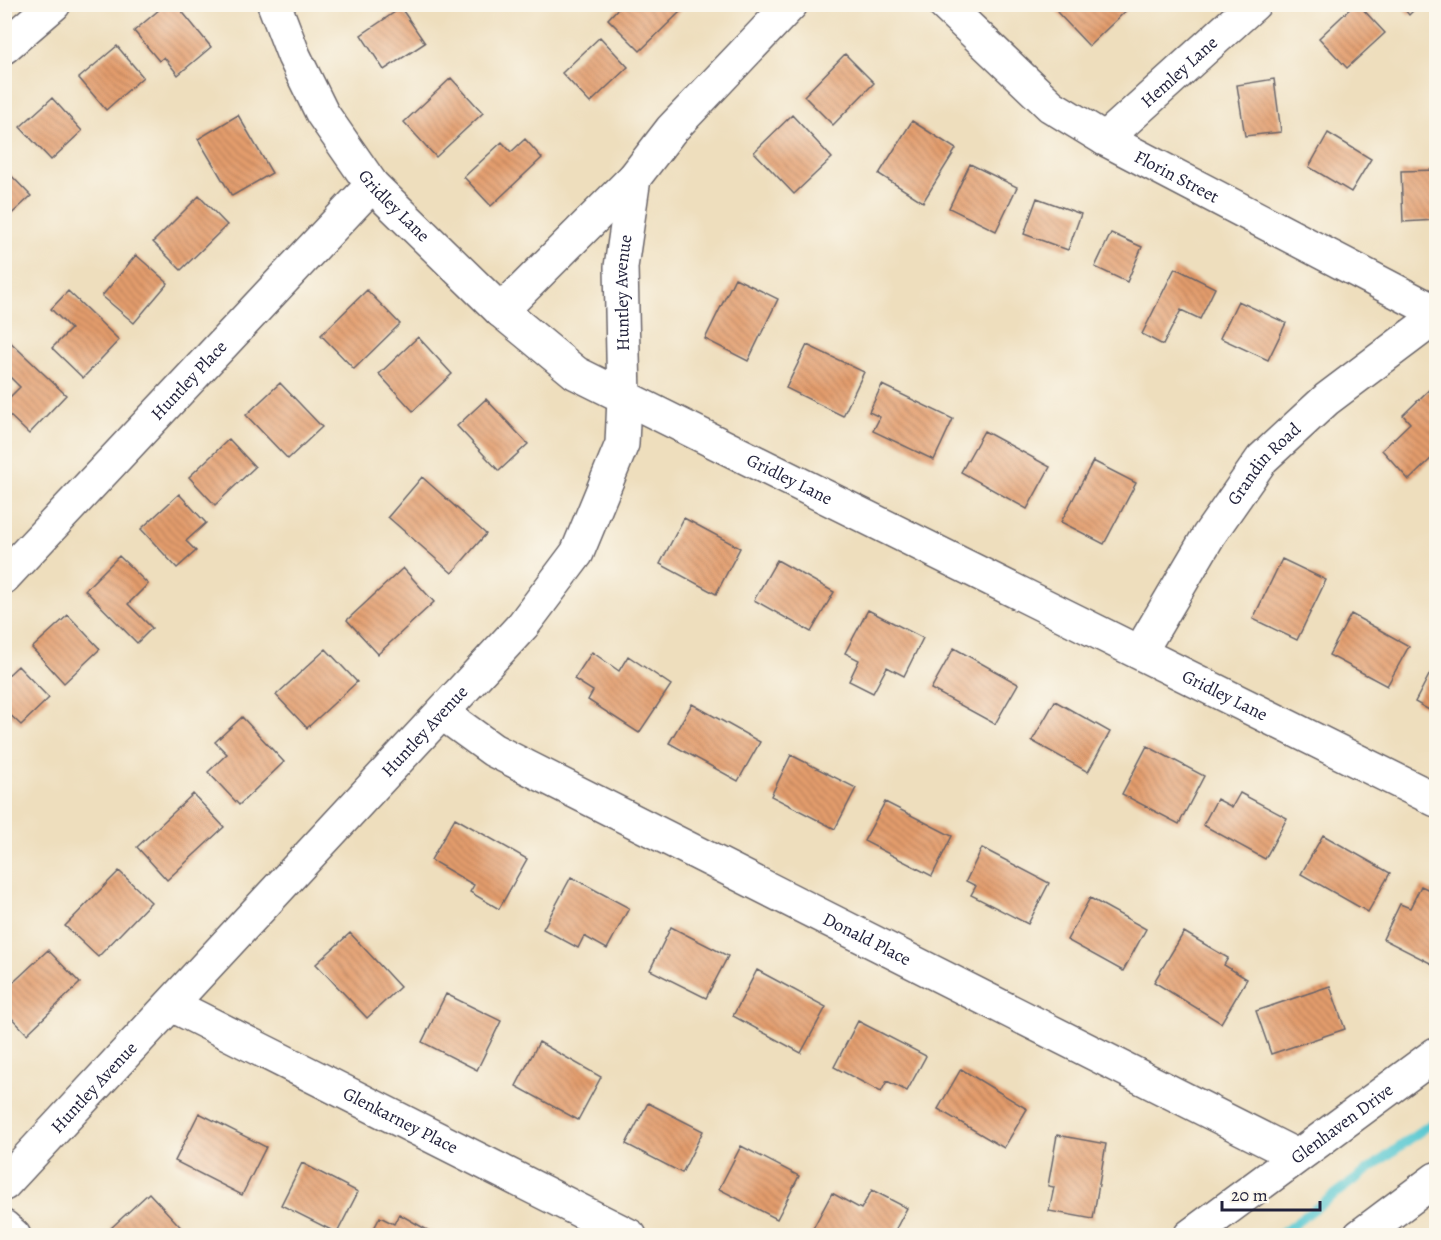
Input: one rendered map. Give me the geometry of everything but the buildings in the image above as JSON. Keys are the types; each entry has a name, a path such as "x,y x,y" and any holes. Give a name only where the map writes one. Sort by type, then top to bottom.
{"street":[{"path":"4,47 54,4"},
{"name":"Gridley Lane","path":"274,4 294,56 322,113 372,185 501,311 576,373 1437,800"},
{"name":"Huntley Avenue","path":"501,311 634,178 671,130 791,4"},
{"name":"Florin Street","path":"944,4 1051,106 1105,139 1437,312"},
{"name":"Hemley Lane","path":"1105,139 1254,4"},
{"name":"Huntley Avenue","path":"4,1184 523,625 577,552 622,444 624,398 621,267 634,178"},
{"name":"Huntley Place","path":"4,577 372,185"},
{"name":"Grandin Road","path":"1140,652 1209,535 1262,459 1327,399 1437,317"},
{"name":"Donald Place","path":"442,713 493,750 1298,1156"},
{"name":"Glenkarney Place","path":"172,1005 630,1236"},
{"name":"Glenhaven Drive","path":"1190,1236 1437,1054"},
{"path":"1360,1236 1437,1179"},
{"path":"4,1227 14,1236"}],"waterway":[{"path":"1278,1236 1436,1120"}]}
